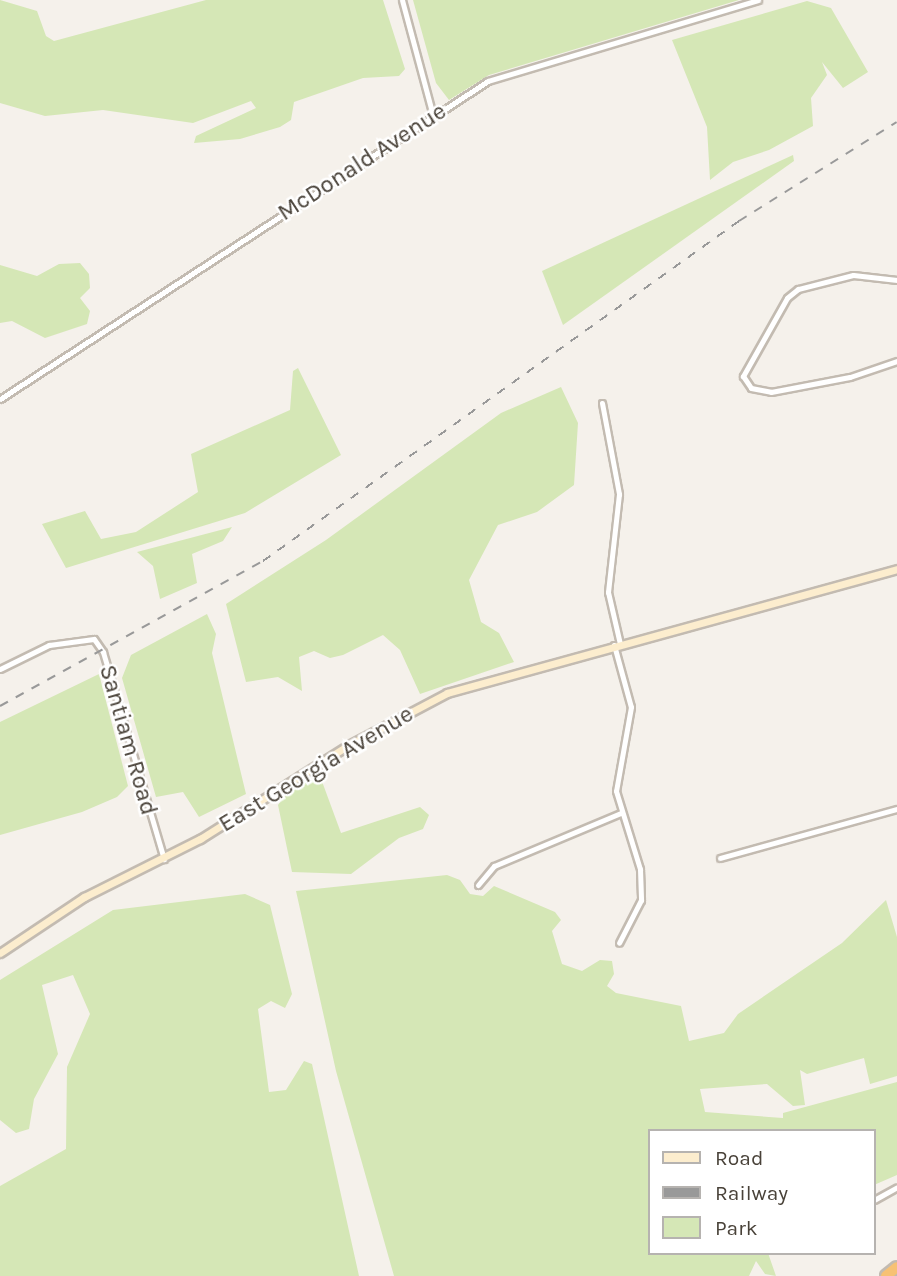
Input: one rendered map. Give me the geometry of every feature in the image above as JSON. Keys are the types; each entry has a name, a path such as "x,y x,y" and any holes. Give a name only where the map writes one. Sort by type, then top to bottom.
{"highway":[{"path":"886,1276 897,1267"}],"main road":[{"name":"East Georgia Avenue","path":"0,953 84,897 164,859 403,713 486,680 897,569"}],"street":[{"path":"402,0 433,116"},
{"name":"McDonald Avenue","path":"0,399 433,116 499,76 758,0"},
{"path":"897,280 853,275 798,289 744,371 751,388 771,392 897,361"},
{"path":"602,403 617,475 608,592 631,708 617,769 621,813 640,869 641,900 619,943"},
{"name":"Santiam Road","path":"0,669 49,645 94,639 103,652 164,859"},
{"path":"720,858 897,809"},
{"path":"478,886 495,866 621,813"},
{"path":"876,1199 897,1187"}],"green space":[{"path":"0,0 37,11 46,36 54,41 206,0 383,0 405,69 399,76 363,78 294,102 291,120 280,127 240,139 194,143 196,136 256,108 251,101 193,123 103,110 45,116 0,103"},
{"path":"413,0 739,0 489,75 449,100 436,83"},
{"path":"807,1 831,8 868,72 843,88 822,62 827,75 811,98 813,126 769,150 733,162 710,180 707,127 672,40"},
{"path":"793,155 794,161 563,325 542,271"},
{"path":"80,263 89,274 90,288 80,298 90,311 87,324 45,338 12,321 0,323 0,265 37,276 59,264"},
{"path":"298,368 341,455 245,513 66,568 42,524 85,511 101,539 136,532 198,492 191,454 290,410 293,371"},
{"path":"561,387 578,423 574,485 537,512 498,525 469,580 481,622 499,633 514,662 420,694 400,650 383,635 343,655 330,658 314,651 299,657 302,691 278,677 246,682 226,604 326,540 501,413"},
{"path":"232,527 223,541 192,554 197,583 160,599 153,566 137,552"},
{"path":"207,614 216,634 212,653 246,794 199,817 183,792 156,797 122,678 131,655"},
{"path":"99,674 128,786 117,797 82,812 0,835 0,722"},
{"path":"320,776 341,833 420,807 429,815 423,829 399,838 351,874 292,872 278,805 287,792"},
{"path":"447,875 460,880 470,894 483,896 494,886 555,912 561,920 552,931 562,964 582,971 600,960 612,961 614,974 607,986 616,993 681,1006 689,1041 724,1033 738,1014 842,943 886,900 897,937 897,1076 870,1084 864,1058 807,1074 800,1070 805,1105 793,1106 767,1084 700,1089 705,1112 783,1118 783,1113 897,1082 897,1175 876,1184 876,1129 648,1129 648,1255 769,1255 776,1276 765,1274 756,1261 749,1276 394,1276 336,1071 296,891"},
{"path":"245,894 270,905 292,994 285,1008 271,1001 258,1009 269,1092 286,1090 304,1061 312,1064 359,1276 0,1276 0,1186 66,1149 67,1067 90,1014 73,975 42,985 58,1054 34,1099 29,1129 16,1133 0,1120 0,980 113,910"}],"railway":[{"path":"0,706 263,561 739,221 897,122"}]}
